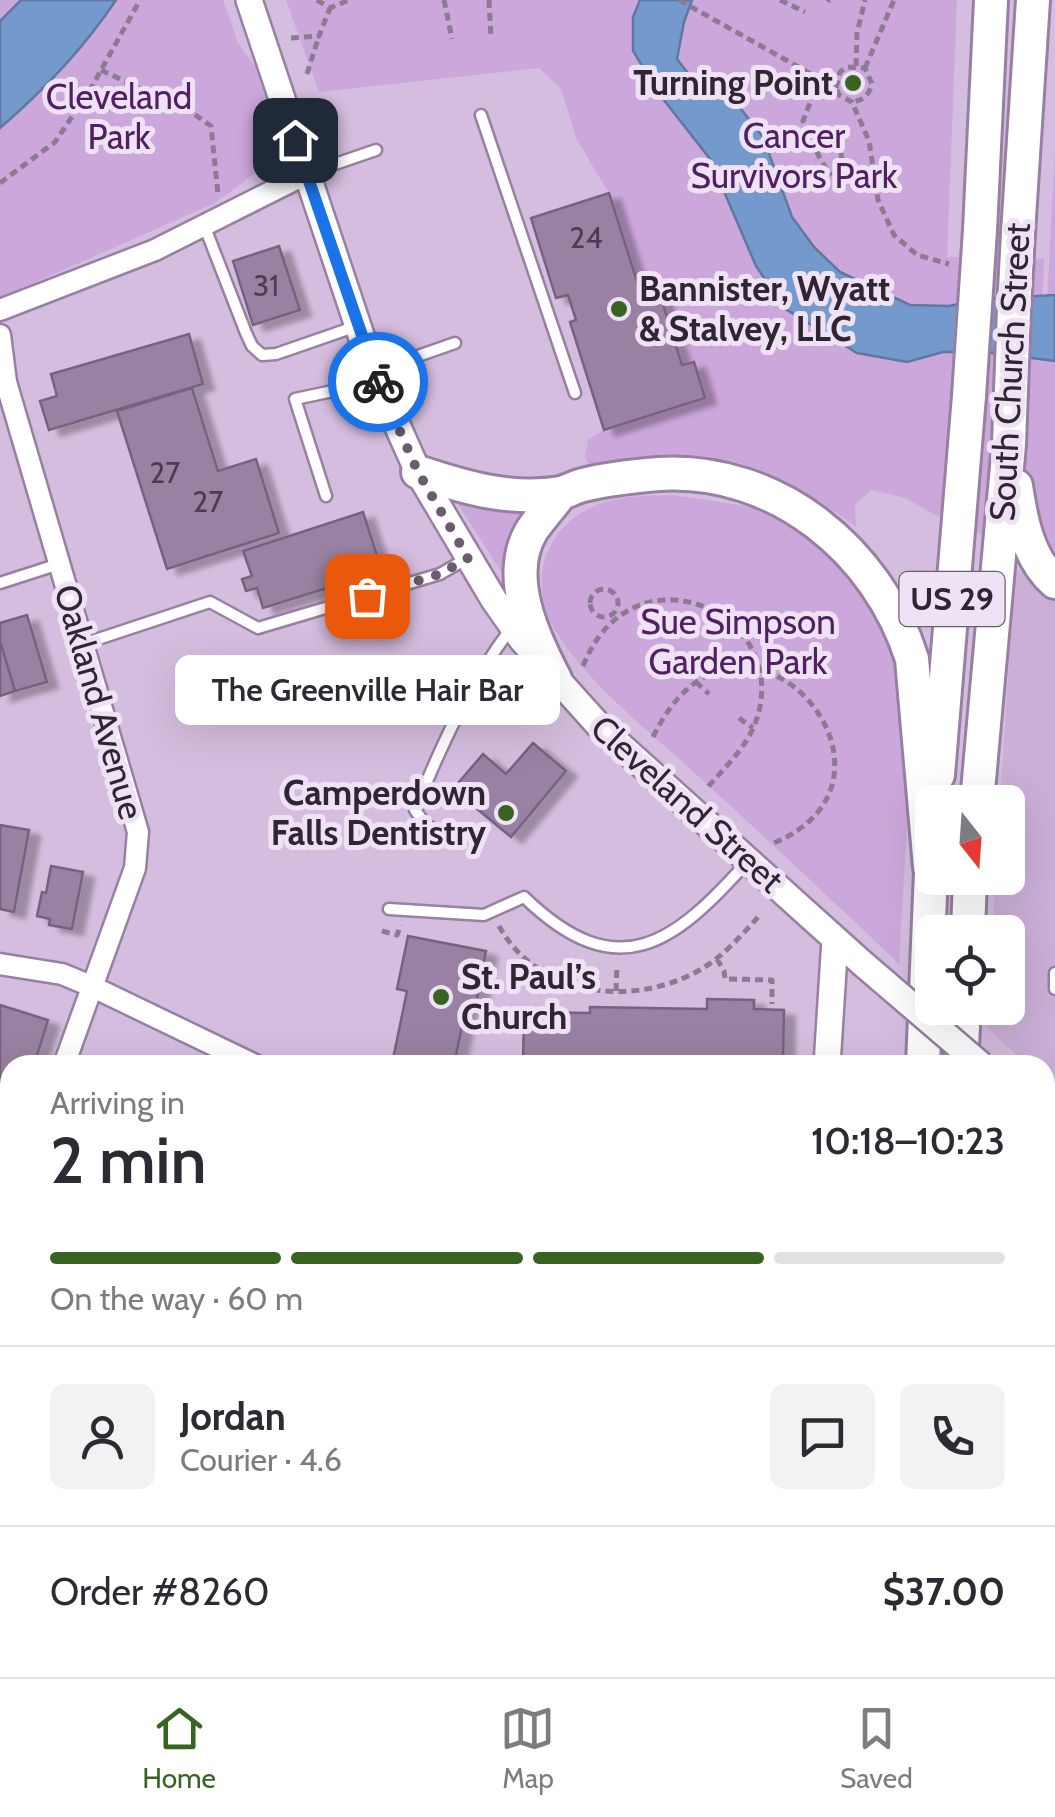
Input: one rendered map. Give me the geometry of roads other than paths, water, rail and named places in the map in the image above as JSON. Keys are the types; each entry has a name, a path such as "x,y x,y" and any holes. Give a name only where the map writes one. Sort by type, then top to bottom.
{"main road":[{"name":"South Church Street","path":"937,785 969,396 991,0"},
{"name":"South Church Street","path":"978,785 1009,444 1033,0"},
{"path":"1009,444 1022,522 1040,564 1055,582"},
{"path":"418,472 486,494 562,492 661,474 716,477 775,497 814,519 854,555 885,595 903,629 912,659 925,785"},
{"path":"562,492 530,532 521,560 521,588 539,648 570,672"},
{"path":"923,1055 930,895"},
{"path":"962,1055 963,1025"}],"street":[{"name":"Cleveland Street","path":"249,0 374,374 418,472 512,626 570,672 601,728 969,1055"},
{"path":"0,310 154,250 306,174"},
{"name":"Oakland Avenue","path":"0,335 6,382 138,832 135,868 67,1055"},
{"path":"828,1055 835,939"},
{"path":"0,964 62,974 234,1055"}],"lane":[{"path":"481,115 575,393"},
{"path":"306,174 376,150"},
{"path":"213,221 246,333 252,346 262,354 276,354 358,326"},
{"path":"326,496 295,400 347,388 454,343"},
{"path":"82,644 210,602 258,628 440,574 468,558"},
{"path":"0,583 60,564"},
{"path":"456,841 426,825 415,810 435,760 484,663 512,626"},
{"path":"389,909 484,914 524,897 583,942 643,947 697,916 749,860"},
{"path":"1055,973 1055,989"}],"water":[{"path":"21,0 116,0 63,68 0,128 0,21"},
{"path":"640,0 692,0 677,59 687,72 737,104 763,137 792,217 814,247 840,272 910,305 949,306 982,299 1055,295 1055,361 986,352 943,352 907,362 857,353 784,308 756,266 710,159 660,95 633,51 633,17"}],"place":[{"name":"Turning Point","path":"853,83"},
{"name":"Bannister, Wyatt & Stalvey, LLC","path":"619,309"},
{"name":"The Greenville Hair Bar","path":"367,596"},
{"name":"Camperdown Falls Dentistry","path":"506,813"},
{"name":"St. Paul’s Church","path":"441,997"}],"park label":[{"name":"Cleveland Park","path":"119,117"},
{"name":"Cancer Survivors Park","path":"794,156"},
{"name":"Sue Simpson Garden Park","path":"738,642"}]}
